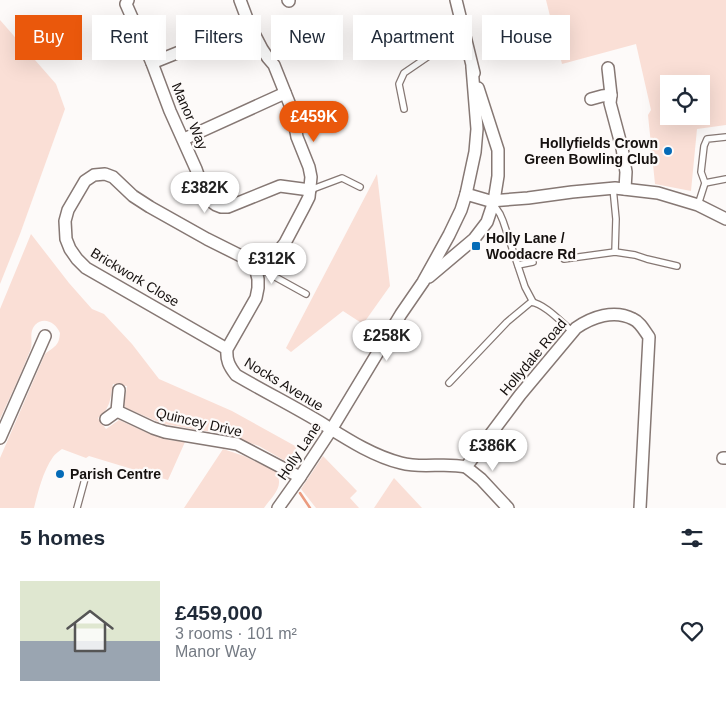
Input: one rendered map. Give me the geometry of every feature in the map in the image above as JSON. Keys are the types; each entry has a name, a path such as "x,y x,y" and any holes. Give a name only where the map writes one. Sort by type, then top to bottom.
{"street":[{"name":"Manor Way","path":"128,0 126,4 209,200 221,207 228,207 280,186 310,190"},
{"path":"240,0 246,15"},
{"name":"Holly Lane","path":"456,0 460,15"},
{"path":"227,349 256,298 258,269 273,258 285,243 309,197 310,190 311,177 309,167 297,136 292,110 274,65 261,47"},
{"path":"152,63 176,53"},
{"name":"Holly Lane","path":"423,282 474,239 486,222 494,203 498,176 498,150 470,60"},
{"name":"Holly Lane","path":"278,508 331,430 401,314 423,282 461,210 475,152 477,129 472,67"},
{"path":"608,68 610,103 622,148 626,172 626,189"},
{"path":"184,139 285,94"},
{"path":"590,99 611,95"},
{"name":"Brickwork Close","path":"227,349 86,268 70,249 66,239 65,221 68,210 85,181 94,175 105,174 113,177 133,196 207,239 247,259 258,269"},
{"path":"466,194 494,203 572,192 613,188 626,189 658,193 698,205 726,219"},
{"name":"Hollydale Road","path":"466,466 520,395 576,328 587,320 599,316 614,315 634,319 642,326 648,337 640,508"},
{"path":"0,438 45,336"},
{"name":"Nocks Avenue","path":"227,349 226,356 229,366 236,375 331,430"},
{"path":"106,420 117,411 119,390"},
{"name":"Quincey Drive","path":"117,411 152,428 165,432 237,444 300,477"},
{"path":"331,430 385,458 402,464 417,466 455,464 466,466 508,508"}],"lane":[{"path":"404,110 399,84 404,73 423,60"},
{"path":"698,205 705,183 701,172 704,146 707,139 726,137"},
{"path":"310,190 342,178 360,187"},
{"path":"705,183 726,180"},
{"path":"613,188 616,219 615,252"},
{"path":"494,203 503,222 525,287 533,302 543,306 572,332"},
{"path":"564,259 615,252 677,266"},
{"path":"518,265 533,262"},
{"path":"258,269 306,294"},
{"path":"448,383 508,322 533,302"},
{"path":"78,508 86,476"}],"shaded area":[{"path":"546,0 726,0 726,125 697,129 691,191 655,184 648,115 651,110 636,44 562,64 561,60 570,60 570,15 550,15"},
{"path":"0,20 15,37 15,60 35,60 56,84 65,109 0,284"},
{"path":"377,174 390,286 363,324 343,311 291,352 286,348"},
{"path":"31,234 84,300 92,309 104,314 132,344 159,379 232,411 297,447 287,462 259,446 224,434 163,424 126,408 124,405 127,386 113,384 108,407 98,418 106,429 119,420 150,434 169,440 185,442 168,480 89,456 86,458 62,449 54,456 46,469 34,508 0,508 0,458 45,354 57,343 60,333 56,326 46,321 38,322 35,325 32,331 30,351 0,419 0,309"},
{"path":"223,449 244,456 275,471 279,481 277,491 264,508 184,508"},
{"path":"323,456 357,491 350,498 359,508 316,508 301,489"},
{"path":"394,478 422,508 374,508"}],"waterway":[{"path":"300,493 310,508"}],"place":[{"name":"Hollyfields Crown Green Bowling Club","path":"668,151"},
{"name":"Holly Lane / Woodacre Rd","path":"476,246"},
{"name":"Parish Centre","path":"60,474"}]}
